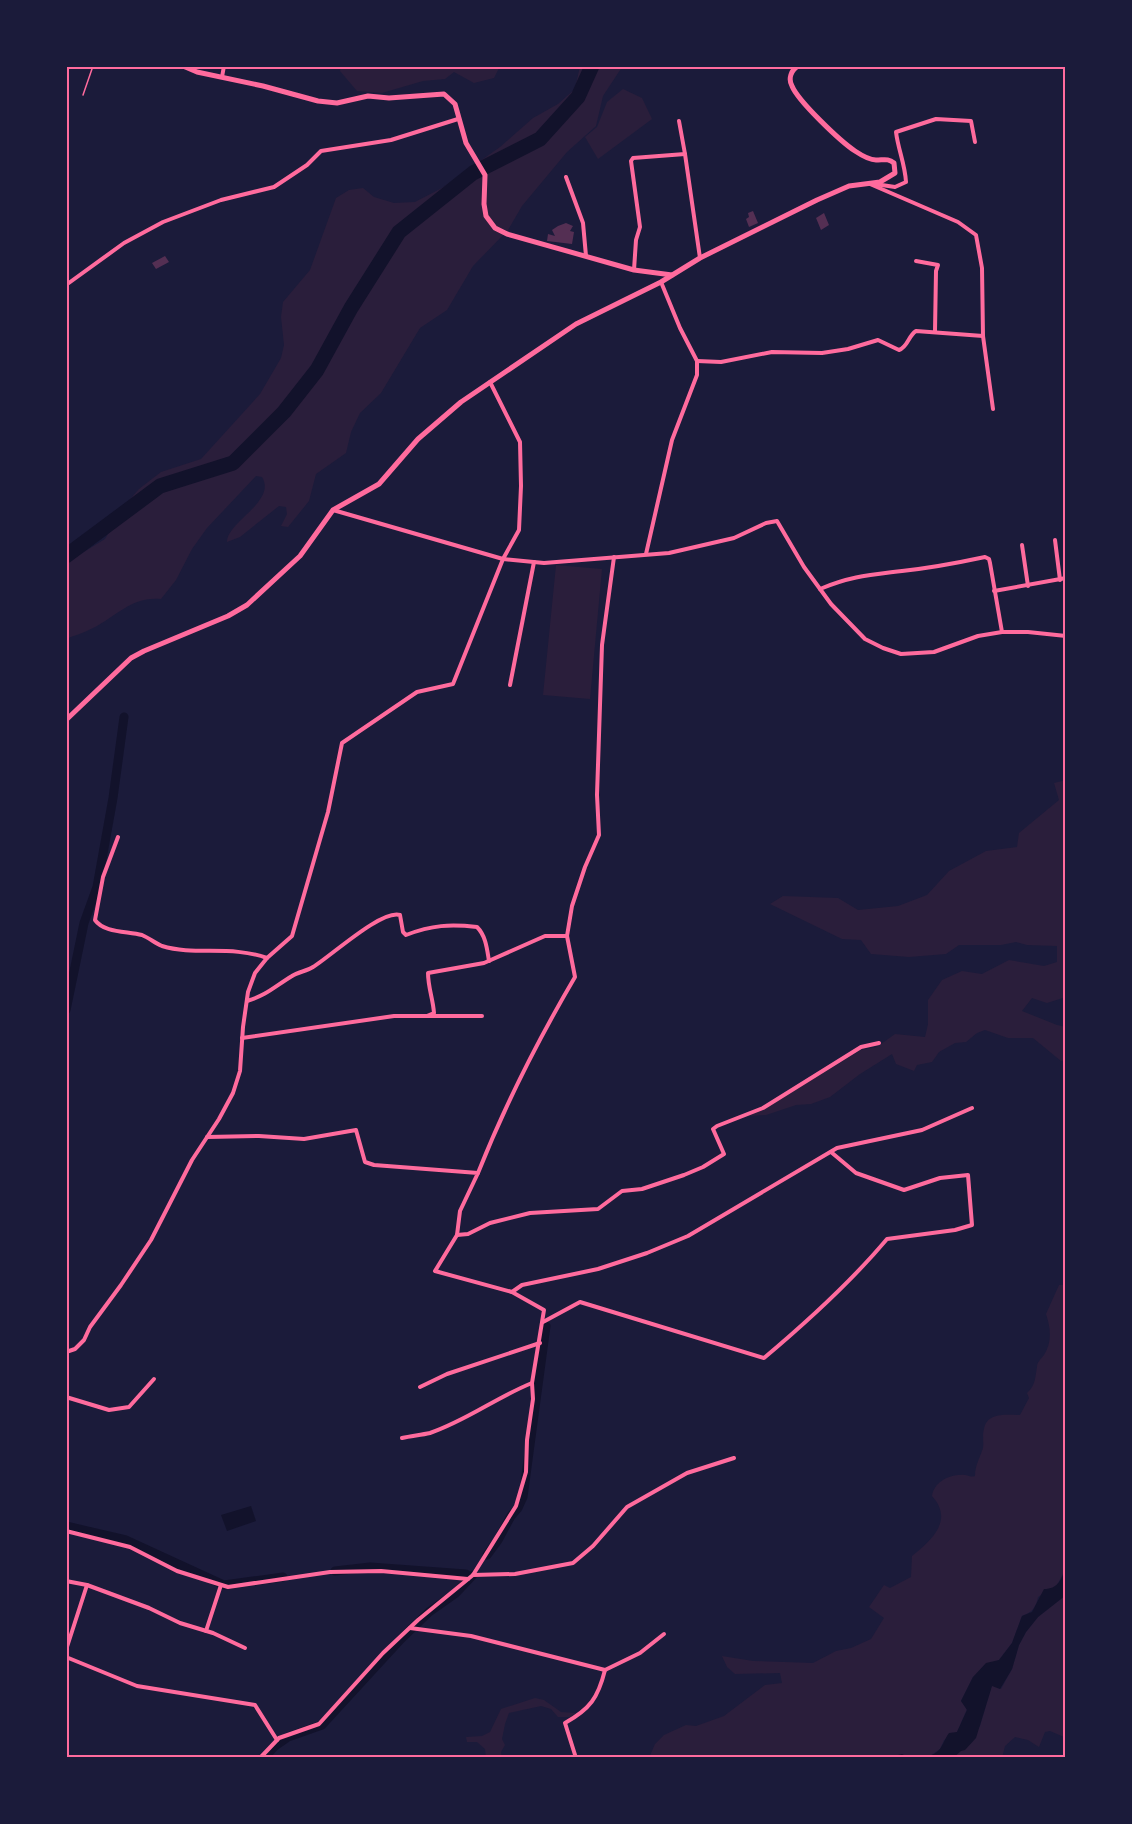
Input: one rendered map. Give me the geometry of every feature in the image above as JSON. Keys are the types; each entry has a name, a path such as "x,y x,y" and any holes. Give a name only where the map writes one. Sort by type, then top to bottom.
{"main road":[{"path":"183,66 197,72 318,101 337,103 368,96 389,98 444,94 455,104 466,143 485,175 486,216 495,228 507,234 634,270 672,274"},
{"path":"66,720 131,658 228,616 247,605 300,556 333,510 379,484 418,439 461,402 576,324 661,282 700,258 849,186 869,184 889,178 894,173 894,163 890,160 868,158 854,151 812,111 791,85 790,77 798,66"}],"street":[{"path":"222,77 224,66"},
{"path":"66,285 124,243 163,222 221,200 273,187 308,165 321,151 391,140 458,119"},
{"path":"869,184 896,187 906,182 905,166 899,155 896,132 936,119 970,120 975,142"},
{"path":"679,122 700,258"},
{"path":"634,270 636,240 640,226 631,161 633,158 685,154"},
{"path":"566,177 583,223 586,256"},
{"path":"869,184 958,222 976,235 982,268 983,336 993,409"},
{"path":"916,261 938,265 935,331"},
{"path":"646,555 672,440 697,375 697,361 661,282"},
{"path":"697,361 721,362 771,352 822,353 848,349 878,340 899,351 904,348 916,331 983,336"},
{"path":"66,1352 75,1349 84,1340 90,1327 151,1240 192,1160 233,1093 240,1071 247,1000 255,973 267,958 292,936 328,812 342,743 417,692 453,684 503,559 519,530 520,442 490,382"},
{"path":"333,510 503,559 534,562 669,553 734,538 777,521 804,567 831,604 865,639 901,654 934,652 978,636 1002,632 1066,636"},
{"path":"1055,540 1060,580"},
{"path":"1022,545 1028,586"},
{"path":"260,1758 277,1740 319,1724 383,1653 468,1580 516,1506 525,1472 533,1399 532,1383 544,1310 512,1292 435,1271 457,1234 460,1211 513,1090 575,977 567,936 572,906 598,835 597,795 602,645 614,557"},
{"path":"820,589 847,578 925,568 985,557 989,559 1002,632"},
{"path":"510,684 534,562"},
{"path":"994,591 1066,578"},
{"path":"118,837 103,877 95,920 99,925 141,935 162,946 251,952 267,958"},
{"path":"247,1000 264,996 294,974 311,969 380,919 396,913 400,915 403,932 406,935 438,925 477,927 482,931 489,961"},
{"path":"427,1016 434,1012 433,996 428,987 428,973 489,961 545,936 567,936"},
{"path":"242,1038 360,1019 394,1016 482,1016"},
{"path":"457,1234 468,1234 490,1223 530,1213 598,1209 622,1191 642,1189 703,1167 724,1154 713,1129 717,1126 763,1108 861,1047 879,1043"},
{"path":"512,1292 522,1285 598,1269 688,1236 837,1148 922,1130 972,1108"},
{"path":"207,1137 249,1136 304,1139 356,1130 365,1162 374,1165 478,1173"},
{"path":"543,1323 580,1302 764,1358 818,1312 867,1263 886,1239 955,1230 972,1225 968,1175 940,1178 904,1190 856,1173 831,1152"},
{"path":"420,1387 447,1374 540,1342"},
{"path":"66,1397 109,1410 129,1407 154,1379"},
{"path":"402,1438 429,1433 452,1424 514,1390 532,1383"},
{"path":"473,1575 515,1574 573,1563 593,1546 627,1507 687,1473 734,1458"},
{"path":"66,1531 130,1547 177,1571 228,1587 330,1572 381,1571 468,1580"},
{"path":"66,1581 149,1608 180,1623 245,1647"},
{"path":"206,1631 220,1585"},
{"path":"66,1650 87,1586"},
{"path":"410,1628 471,1636 605,1670 640,1653 664,1634"},
{"path":"66,1657 137,1686 255,1705 277,1740"},
{"path":"576,1758 565,1723 580,1715 592,1704 605,1670"}],"path":[{"path":"83,95 93,66"}],"shaded area":[{"path":"341,66 500,66 494,78 474,83 454,72 445,79 423,81 382,93 357,91 340,71"},
{"path":"580,66 630,66 622,67 603,96 596,126 567,152 522,206 508,230 473,266 447,310 420,328 381,393 360,413 351,432 346,453 316,474 309,501 288,527 281,526 287,514 286,507 279,506 240,537 227,542 229,534 258,503 263,494 265,486 262,477 256,476 207,528 192,549 176,580 161,599 133,604 93,628 66,639 66,563 105,539 125,505 139,489 161,472 201,459 260,394 281,358 284,345 281,317 283,302 310,270 336,198 349,190 363,188 374,197 394,203 415,202 442,188 500,147 533,118 558,104 575,89"},
{"path":"623,89 642,98 652,119 598,159 585,137 597,127 607,102"},
{"path":"556,565 602,569 590,699 543,695"},
{"path":"1066,780 1066,997 1047,1003 1032,998 1022,1011 1066,1027 1066,1060 1061,1061 1033,1038 1008,1038 985,1030 966,1042 955,1043 939,1052 932,1062 917,1065 914,1071 896,1064 892,1054 860,1074 830,1097 766,1115 749,1116 861,1050 877,1047 895,1034 925,1037 928,1024 928,1000 942,980 962,971 982,974 1009,960 1044,966 1057,962 1057,946 1027,945 1016,942 1001,945 959,945 946,954 909,957 871,954 861,940 842,939 770,904 783,896 838,898 858,910 898,906 927,895 949,871 986,851 1017,847 1019,833 1059,800 1054,783"},
{"path":"1059,1285 1066,1285 1066,1568 1057,1585 1038,1597 1033,1609 1022,1616 1012,1643 999,1660 973,1677 961,1701 967,1709 957,1732 944,1740 940,1749 930,1756 920,1757 649,1758 655,1744 664,1735 686,1725 696,1726 724,1716 765,1685 782,1683 780,1673 735,1674 727,1667 722,1656 753,1661 813,1663 836,1651 851,1648 871,1639 884,1618 869,1607 884,1585 890,1588 911,1577 912,1556 938,1529 941,1513 932,1496 935,1487 951,1476 975,1476 983,1448 986,1424 993,1417 1020,1415 1029,1398 1027,1393 1034,1384 1038,1364 1048,1345 1050,1330 1046,1314"},
{"path":"251,1506 256,1521 227,1531 221,1515"},
{"path":"1066,1568 1066,1595 1038,1617 1026,1632 1019,1645 1012,1669 1000,1689 992,1686 976,1738 965,1750 953,1758 916,1758 936,1753 949,1733 957,1732 967,1710 961,1701 973,1677 986,1663 999,1660 1012,1643 1022,1616 1032,1612 1044,1589 1056,1586"},
{"path":"1066,1595 1066,1734 1064,1737 1050,1731 1045,1732 1039,1747 1028,1740 1015,1737 1005,1746 1002,1758 953,1758 980,1726 992,1685 1001,1689 1012,1669 1019,1645 1026,1632 1038,1617"},
{"path":"535,1698 544,1700 561,1712 576,1713 570,1717 558,1717 551,1709 541,1706 509,1713 502,1739 505,1745 501,1752 502,1758 486,1758 485,1749 477,1742 467,1742 466,1737 482,1736 490,1732 501,1709"},
{"path":"902,1754 916,1758 886,1758"}],"building":[{"path":"753,211 758,223 749,227 746,219 749,217 748,213"},
{"path":"824,213 829,225 821,230 816,218"},
{"path":"566,223 573,226 570,231 574,232 572,244 547,241 548,234 555,236 552,230"},
{"path":"165,256 169,262 156,269 152,263"}],"waterway":[{"path":"66,556 160,486 233,463 284,412 317,370 351,308 399,232 473,173 540,139 578,97 592,66"},
{"path":"66,1010 84,923 97,887 113,798 124,717"},
{"path":"487,1555 523,1497 546,1326"},
{"path":"66,1526 126,1540 224,1585 283,1577"},
{"path":"335,1571 370,1567 466,1574"},
{"path":"264,1758 288,1737 322,1725 401,1639 429,1612 456,1593 473,1575"}]}
